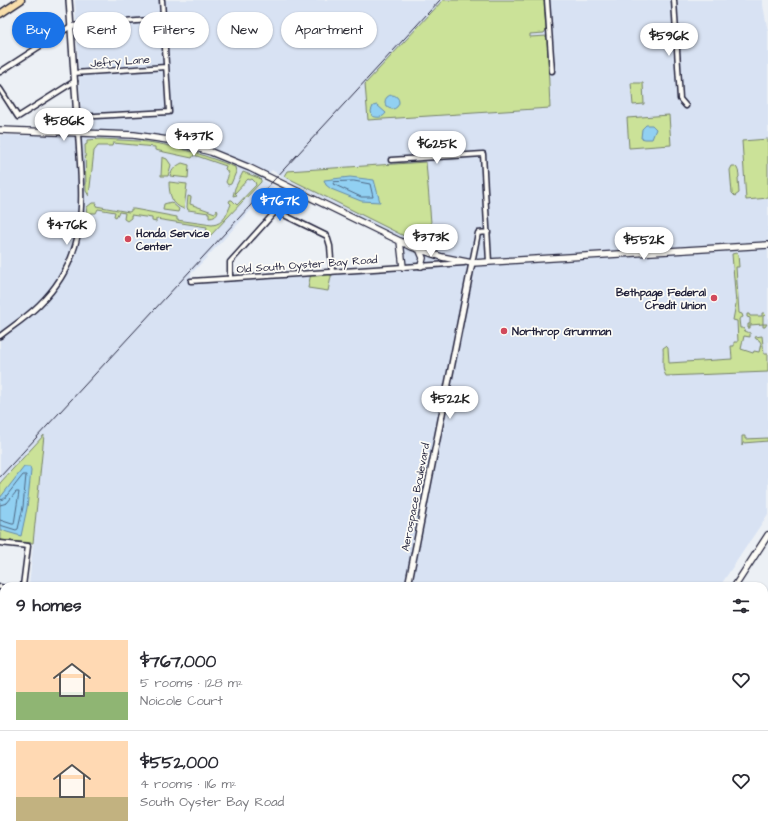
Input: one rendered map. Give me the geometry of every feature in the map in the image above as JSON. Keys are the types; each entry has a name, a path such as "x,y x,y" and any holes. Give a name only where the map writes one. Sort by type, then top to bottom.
{"main road":[{"path":"0,14 21,0"},
{"path":"0,130 148,137 168,140 211,152 257,171 420,251 472,263 768,245"},
{"path":"400,242 403,268"},
{"path":"420,251 423,258 421,266"},
{"path":"738,582 768,535"}],"street":[{"path":"0,336 38,306 60,279 72,256 80,230 82,209 69,0"},
{"path":"162,0 163,12"},
{"path":"547,0 552,71"},
{"path":"674,0 680,99 686,106"},
{"path":"0,72 71,26 139,21"},
{"path":"77,117 169,112 165,48"},
{"name":"Jefry Lane","path":"74,73 166,67"},
{"path":"0,88 18,117 75,81"},
{"path":"391,160 483,154 489,262"},
{"path":"230,278 230,262 276,211 327,236 330,246 332,272"},
{"name":"Aerospace Boulevard","path":"409,582 478,233 488,232"},
{"name":"Old South Oyster Bay Road","path":"191,281 472,263"},
{"path":"0,543 28,546 24,582"}],"shaded area":[{"path":"75,0 762,0 768,32 768,139 746,200 768,198 768,514 723,582 29,582 44,436 0,483 0,135 82,136 77,48 131,48 131,12 76,12","holes":["272,170 281,176 280,177 399,237 400,266 191,279 191,274 274,186 262,180"]}],"green space":[{"path":"443,0 544,0 546,30 544,33 530,34 530,37 547,36 550,108 368,120 365,84"},
{"path":"631,83 643,83 644,104 633,105"},
{"path":"669,115 671,145 629,148 627,118"},
{"path":"101,139 151,142 176,147 235,167 236,172 231,184 228,185 226,182 228,172 225,169 226,166 194,155 192,158 155,150 155,147 113,143 112,146 98,146 94,151 89,196 86,191 85,145 87,144 87,140"},
{"path":"768,139 768,198 746,200 742,141"},
{"path":"162,157 167,159 171,165 168,176 161,176"},
{"path":"426,162 433,247 410,239 284,176 287,171"},
{"path":"182,163 189,165 188,178 170,176 174,168"},
{"path":"732,166 735,166 738,169 739,174 739,193 735,196 732,193 730,170"},
{"path":"243,172 259,178 261,182 210,236 206,233 207,227 156,219 156,222 152,221 152,218 131,215 131,218 127,221 124,219 125,213 119,212 116,217 114,216 115,212 98,209 96,213 91,213 90,219 94,219 95,221 85,220 87,207 92,203 97,203 96,206 129,212 131,209 134,209 177,217 177,220 212,225 216,224 222,221 226,215 231,204 229,202 230,200 237,205 256,185 252,179 248,179 235,193 237,195 233,196 235,188"},
{"path":"169,182 187,184 184,209 177,205 172,199"},
{"path":"188,196 191,197 190,204 215,213 217,210 217,215 209,218 209,213 188,210"},
{"path":"171,202 179,209 178,212 163,210 164,204"},
{"path":"732,254 738,254 739,267 736,267 739,313 742,314 743,317 739,319 740,328 743,328 745,331 750,333 750,337 744,336 741,349 753,353 754,351 759,352 761,343 755,337 762,336 764,354 768,354 768,372 666,376 663,366 663,348 666,346 668,348 669,363 732,359 731,346 734,346 734,342 738,342 737,321 733,320 736,304"},
{"path":"332,272 328,291 308,288 311,273"},
{"path":"762,313 766,315 763,316 763,324 750,325 750,328 748,328 750,318 747,317 747,314 750,316 762,316"},
{"path":"44,435 33,543 0,540 0,483"},
{"path":"742,436 745,436 745,439 768,438 768,441 743,443 742,446"}],"water":[{"path":"392,95 397,97 399,102 397,107 392,109 387,107 385,102 387,97"},
{"path":"377,105 386,113 382,117 372,116 371,111 373,106"},
{"path":"646,125 652,125 656,129 652,139 641,138 642,129"},
{"path":"350,177 374,180 380,202 361,201 331,189 326,185 324,180"},
{"path":"24,467 30,467 31,471 27,508 21,536 0,529 0,498"}],"railway":[{"path":"0,477 440,0"}],"place":[{"name":"Honda Service Center","path":"128,239"},
{"name":"Bethpage Federal Credit Union","path":"714,298"},
{"name":"Northrop Grumman","path":"504,331"}]}
